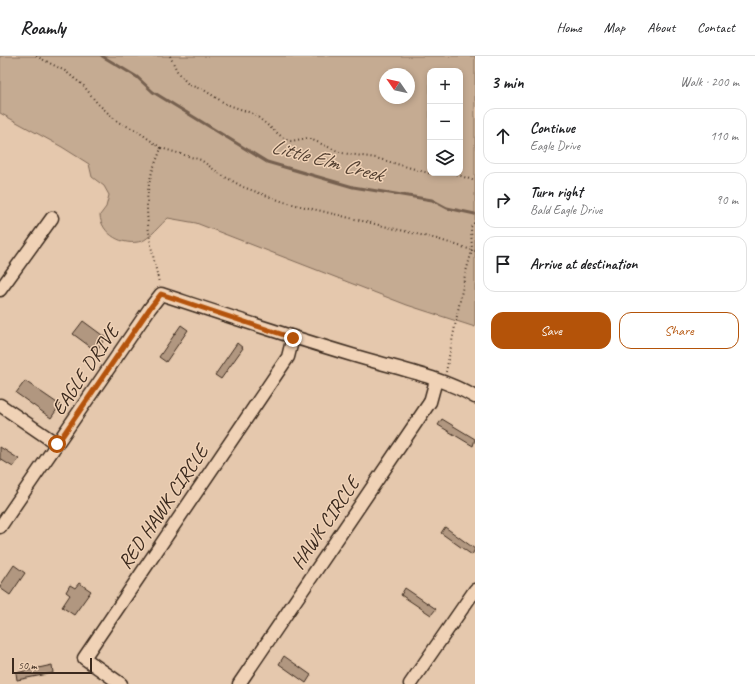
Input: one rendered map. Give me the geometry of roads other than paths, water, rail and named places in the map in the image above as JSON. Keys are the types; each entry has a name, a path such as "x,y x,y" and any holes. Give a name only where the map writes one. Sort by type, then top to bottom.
{"street":[{"path":"0,290 52,218"},
{"name":"EAGLE DRIVE","path":"0,527 161,294 293,338"},
{"path":"293,338 439,381 475,397"},
{"name":"RED HAWK CIRCLE","path":"121,684 84,658 288,357 293,338"},
{"name":"HAWK CIRCLE","path":"239,684 430,402 439,381"},
{"path":"0,405 57,444"},
{"path":"410,684 475,590"}],"waterway":[{"name":"Little Elm Creek","path":"102,56 137,77 153,92 267,162 353,187 432,200 447,208 475,214"}]}
